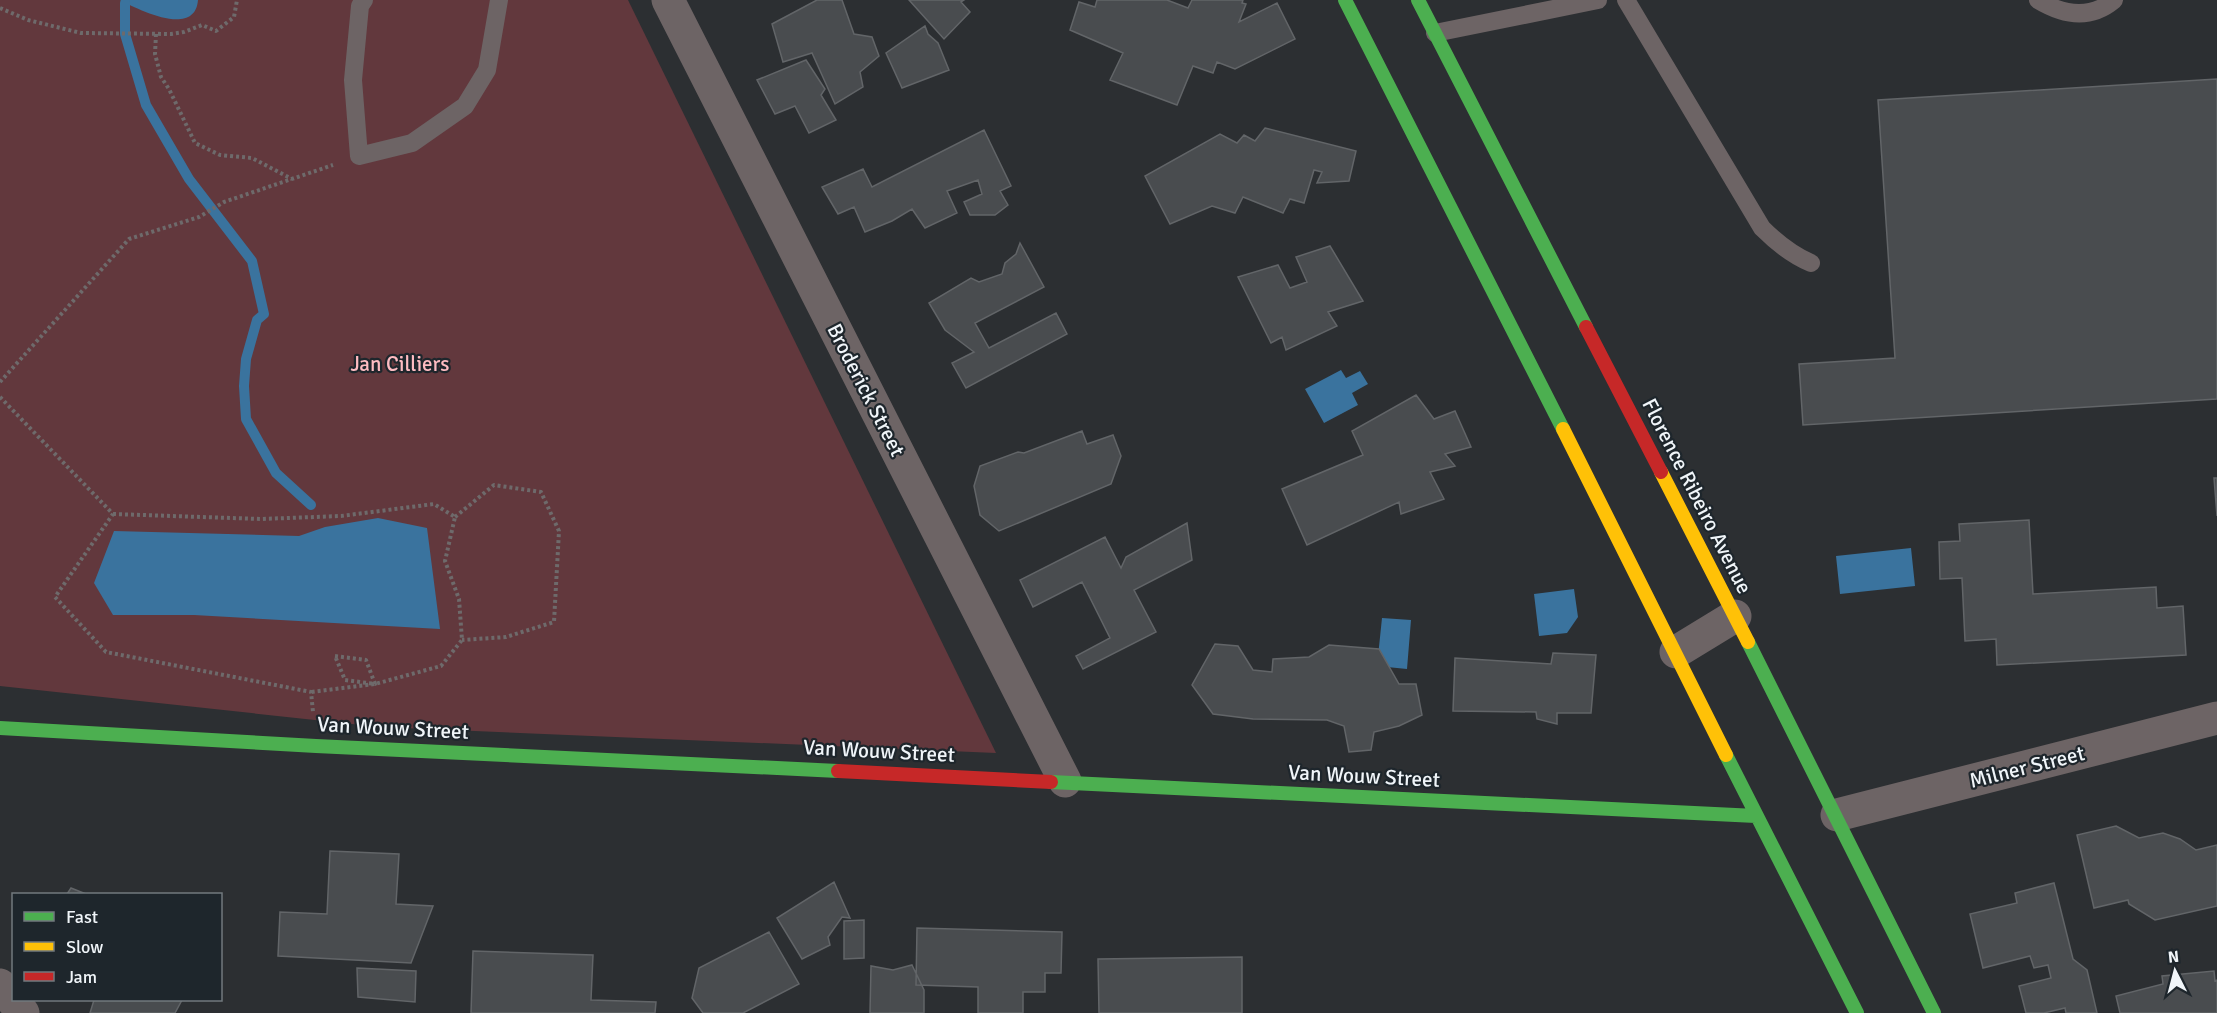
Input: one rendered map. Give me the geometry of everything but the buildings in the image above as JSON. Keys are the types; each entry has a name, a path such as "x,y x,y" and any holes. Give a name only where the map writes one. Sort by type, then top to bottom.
{"street":[{"name":"Broderick Street","path":"668,0 1065,781"},
{"path":"1345,0 1857,1013"},
{"name":"Florence Ribeiro Avenue","path":"1418,0 1735,616 1934,1013"},
{"path":"1676,652 1735,616"},
{"name":"Milner Street","path":"1836,815 2217,718"},
{"name":"Van Wouw Street","path":"0,728 316,746 1756,816"},
{"path":"0,985 12,1000"},
{"path":"13,1001 23,1013"}],"lane":[{"path":"364,0 360,6 353,80 359,156 412,143 465,106 487,69 499,0"},
{"path":"1435,33 1598,0"},
{"path":"1626,0 1762,228 1776,242 1811,263"},
{"path":"2038,0 2054,9 2071,14 2090,12 2107,6 2114,0"}],"path":[{"path":"0,8 28,20 81,33 156,34 184,32 202,25 216,31 234,17 237,0"},
{"path":"156,34 155,54 161,77 195,142 219,155 252,158 292,179"},
{"path":"0,382 129,239 199,217 224,202 359,156"},
{"path":"0,397 113,514 261,519 341,516 434,504 455,517"},
{"path":"113,514 55,597 106,652 311,692 375,684 441,666 462,640 459,598 446,561 455,517 494,485 541,492 559,531 554,622 506,637 462,640"},
{"path":"335,656 366,660 375,684 345,680 335,656"},
{"path":"311,692 316,746"}],"green space":[{"name":"Jan Cilliers","path":"0,0 628,0 996,753 380,727 0,686"}],"water":[{"path":"120,0 198,0 195,11 187,17 177,19 165,18 140,10"},
{"path":"1341,370 1346,378 1360,371 1368,384 1352,393 1358,405 1324,423 1305,389"},
{"path":"378,518 427,528 440,629 194,615 113,615 94,583 114,531 299,536 325,527"},
{"path":"1911,548 1915,586 1840,594 1836,556"},
{"path":"1574,589 1578,617 1567,633 1539,636 1534,594"},
{"path":"1382,618 1411,620 1407,669 1377,666"}],"waterway":[{"path":"125,3 125,34 146,105 189,179 252,261 264,314 257,320 246,359 244,386 246,419 276,473 311,505"}],"traffic: fast":[{"path":"1345,0 1563,429"},
{"path":"1418,0 1586,327"},
{"path":"1748,642 1934,1013"},
{"path":"0,728 838,771"},
{"path":"1726,755 1857,1013"},
{"path":"1051,782 1756,816"}],"traffic: slow":[{"path":"1563,429 1726,755"},
{"path":"1661,472 1748,642"}],"traffic: jam":[{"path":"1586,327 1661,472"},
{"path":"838,771 1051,782"}]}
